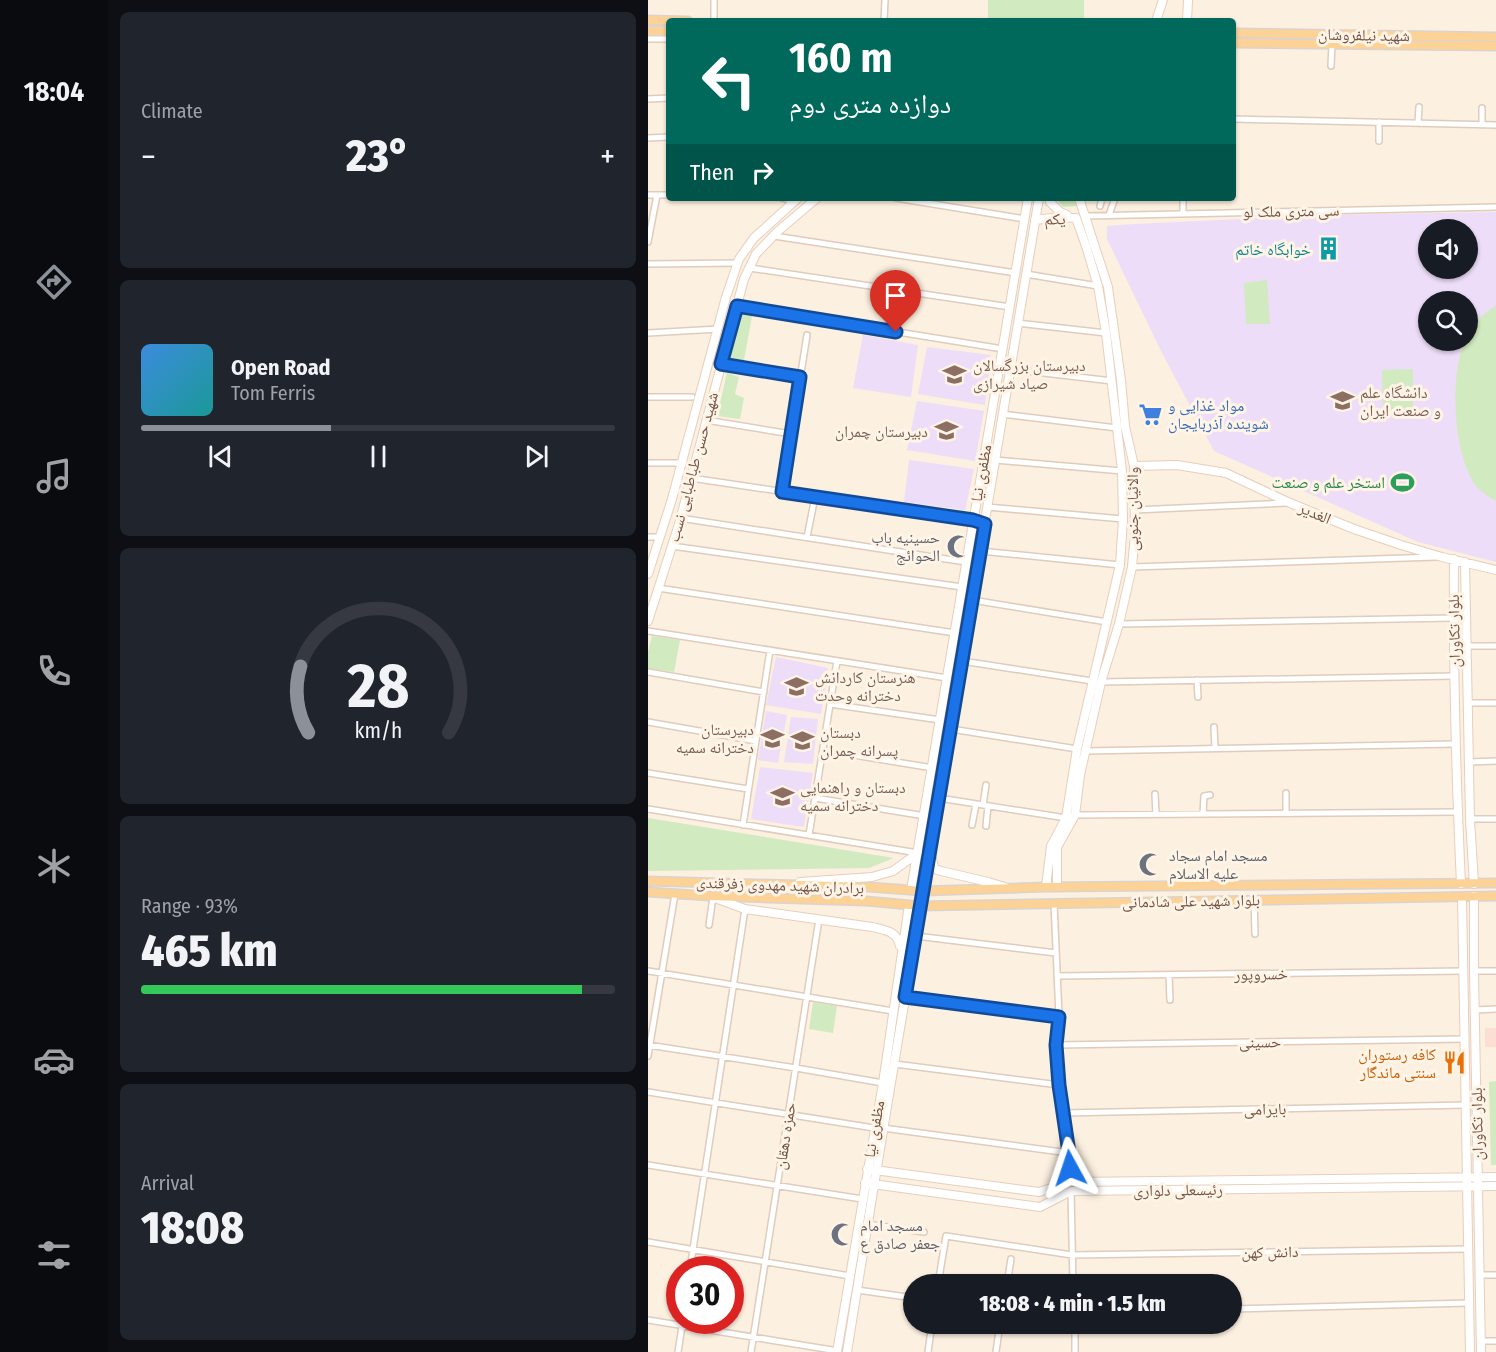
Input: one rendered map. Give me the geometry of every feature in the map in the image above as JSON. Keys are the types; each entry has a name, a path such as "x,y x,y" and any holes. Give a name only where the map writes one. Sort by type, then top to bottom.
{"main road":[{"path":"1157,18 1163,0"},
{"path":"1187,18 1188,0"},
{"path":"648,21 666,21"},
{"path":"648,21 666,24"},
{"path":"648,31 666,31"},
{"name":"شهید نیلفروشان","path":"1236,33 1496,38"},
{"path":"648,37 666,38"},
{"name":"شهید نیلفروشان","path":"1236,42 1496,46"},
{"name":"شهید حسن طباطبایی نسب","path":"648,574 682,464 726,297 738,263 754,238 796,201"},
{"name":"شهید حسن طباطبایی نسب","path":"648,621 680,518 744,279 756,254 814,201"},
{"name":"مظفری نیا","path":"911,891 1028,201"},
{"name":"مظفری نیا","path":"923,891 1038,201"},
{"path":"1050,201 1060,212 1076,218"},
{"name":"والائیان جنوبی","path":"1080,201 1108,287 1125,426 1134,469 1135,534 1132,567 1119,624 1097,681"},
{"name":"یکم","path":"1035,220 1076,218"},
{"name":"والائیان جنوبی","path":"1057,887 1057,847 1071,817 1081,750 1120,565 1123,519 1122,471 1107,333 1098,286 1076,218"},
{"path":"1098,286 1108,287"},
{"name":"الغدیر","path":"1122,471 1177,465 1226,473 1290,503 1354,529 1442,557 1496,570"},
{"path":"973,520 985,524"},
{"name":"بلوار تکاوران","path":"1458,560 1453,618 1461,884"},
{"name":"بلوار تکاوران","path":"1458,560 1466,646 1470,819 1474,884"},
{"path":"1107,622 1119,624"},
{"name":"والائیان جنوبی","path":"1046,887 1051,846 1071,817"},
{"path":"930,849 932,863 937,870 1009,888"},
{"path":"762,884 872,877 893,871 918,853"},
{"name":"برادران شهید مهدوی زفرقندی","path":"648,881 869,887 923,891"},
{"path":"1496,883 1474,884 1474,896 1496,896"},
{"path":"1461,884 1462,897"},
{"name":"بلوار شهید علی شادمانی","path":"923,891 1046,887 1474,884"},
{"path":"866,901 877,898 881,894 879,890 869,887"},
{"path":"909,905 911,891"},
{"path":"921,906 923,891"},
{"name":"برادران شهید مهدوی زفرقندی","path":"648,892 712,897 866,901 921,906"},
{"name":"بلوار تکاوران","path":"1474,896 1481,1352"},
{"name":"بلوار شهید علی شادمانی","path":"921,906 1474,896"},
{"path":"712,897 745,909 872,927 892,933 899,938 902,951"},
{"name":"بلوار تکاوران","path":"1462,897 1470,1352"},
{"name":"مظفری نیا","path":"847,1352 867,1224 869,1184 882,1083 909,905"},
{"name":"مظفری نیا","path":"878,1128 895,1064 921,906"},
{"name":"رئیسعلی دلواری","path":"872,1170 1038,1192 1070,1182 1478,1182 1496,1186"},
{"name":"رئیسعلی دلواری","path":"1478,1182 1496,1177"},
{"path":"1070,1182 1071,1191"},
{"name":"رئیسعلی دلواری","path":"869,1184 1040,1207 1071,1191 1467,1182"},
{"name":"مظفری نیا","path":"838,1351 862,1199 869,1184"}],"street":[{"path":"714,0 714,18"},
{"path":"884,18 885,0"},
{"path":"1331,66 1332,44"},
{"path":"648,99 666,98"},
{"path":"1418,123 1419,107"},
{"path":"1482,108 1482,125"},
{"path":"1236,119 1496,125"},
{"path":"1379,122 1379,141"},
{"path":"648,138 666,137"},
{"path":"648,195 666,195"},
{"path":"648,242 657,195"},
{"path":"914,201 1025,219"},
{"path":"1100,206 1101,201"},
{"path":"1109,215 1114,201"},
{"path":"1183,201 1183,214"},
{"name":"سی متری ملک لو","path":"1086,216 1496,207"},
{"path":"774,236 1016,273"},
{"path":"648,264 738,263"},
{"path":"750,268 1010,308"},
{"path":"1025,274 1098,286"},
{"path":"737,306 1002,349"},
{"path":"1017,323 1107,333"},
{"path":"648,333 718,329"},
{"path":"782,492 807,335"},
{"path":"721,364 800,377"},
{"path":"1010,369 1113,381"},
{"path":"648,397 692,397"},
{"path":"1002,414 1117,428"},
{"path":"706,420 791,434"},
{"path":"995,460 1122,471"},
{"path":"648,463 682,464"},
{"path":"691,478 973,520"},
{"path":"807,537 815,496"},
{"path":"1135,510 1290,503"},
{"path":"987,507 1123,519"},
{"path":"680,518 966,562"},
{"path":"648,537 660,537"},
{"path":"672,546 962,587"},
{"path":"980,551 1120,565"},
{"path":"1132,567 1442,557"},
{"path":"658,588 954,633"},
{"path":"972,600 1107,622"},
{"path":"1119,624 1453,618"},
{"path":"648,631 947,678"},
{"path":"1466,646 1496,646"},
{"path":"743,825 770,650"},
{"path":"810,835 837,661"},
{"path":"962,661 1097,681 1455,676"},
{"path":"648,672 764,692"},
{"path":"1197,680 1198,697"},
{"path":"1467,703 1496,703"},
{"path":"830,704 940,720"},
{"path":"648,722 756,741"},
{"path":"1214,727 1215,748"},
{"path":"951,729 1081,750 1456,744"},
{"path":"823,750 933,768"},
{"path":"1469,762 1496,761"},
{"path":"648,772 748,789"},
{"path":"972,825 982,805 986,785"},
{"path":"1286,793 1286,813"},
{"path":"1155,795 1156,814"},
{"path":"1203,814 1204,796 1210,795"},
{"path":"815,798 925,816"},
{"path":"939,798 1071,817 1156,814 1458,812"},
{"path":"982,805 986,826"},
{"path":"648,809 918,853"},
{"path":"1470,819 1496,819"},
{"path":"648,1056 675,894"},
{"path":"709,925 712,897"},
{"path":"1254,900 1255,933"},
{"path":"1054,903 1059,1017 1056,1045 1059,1085 1069,1153 1070,1182"},
{"path":"692,1256 745,909"},
{"name":"حمزه دهقان","path":"751,1352 819,919"},
{"path":"916,936 1056,953"},
{"path":"648,971 893,1011"},
{"name":"خسروپور","path":"1058,976 1464,971"},
{"path":"1474,971 1496,971"},
{"path":"1170,975 1170,1000"},
{"path":"905,997 1059,1017"},
{"path":"1474,1010 1496,1009"},
{"name":"حسینی","path":"1056,1045 1465,1039"},
{"path":"649,1045 882,1083"},
{"path":"895,1064 1059,1085"},
{"path":"648,1092 788,1115 1069,1153"},
{"name":"بایرامی","path":"1063,1113 1466,1106"},
{"path":"648,1165 862,1199"},
{"path":"1071,1191 1073,1274"},
{"path":"867,1224 924,1232"},
{"name":"دانش کهن","path":"940,1274 946,1236 1072,1255 1468,1249"},
{"path":"648,1242 850,1276"},
{"path":"1009,1274 1011,1259"},
{"path":"1480,1275 1496,1275"},
{"path":"857,1290 903,1296"},
{"path":"1242,1309 1469,1303"},
{"path":"648,1320 666,1322"},
{"path":"678,1352 680,1334"},
{"path":"738,1334 838,1351"},
{"path":"928,1352 930,1334"},
{"path":"996,1352 998,1334"},
{"path":"1075,1334 1075,1352"},
{"path":"1481,1341 1496,1341"}],"shaded area":[{"name":"دانشگاه علم و صنعت ایران","path":"1496,212 1496,562 1418,542 1214,451 1161,351 1107,239 1107,226 1326,215"},
{"path":"863,335 918,345 911,397 853,388"},
{"name":"دبیرستان بزرگسالان صیاد شیرازی","path":"927,347 991,355 985,405 918,394"},
{"name":"دبیرستان چمران","path":"917,401 984,411 975,461 907,450"},
{"path":"909,460 974,469 965,510 904,502"},
{"name":"هنرستان کاردانش دخترانه وحدت","path":"776,657 828,668 821,714 766,705"},
{"name":"دبیرستان دخترانه سمیه","path":"766,711 787,715 778,763 758,760"},
{"name":"دبستان پسرانه چمران","path":"791,717 818,719 813,764 784,762"},
{"name":"دبستان و راهنمایی دخترانه سمیه","path":"760,767 813,773 804,827 751,819"},
{"path":"1485,1028 1496,1028 1496,1047 1485,1047"}],"green space":[{"path":"988,0 1084,0 1084,18 988,18"},
{"path":"1075,201 1077,206 1063,207 1059,202"},
{"path":"1267,280 1270,324 1246,324 1244,283"},
{"path":"1496,306 1496,501 1477,487 1469,474 1458,437 1456,416 1455,394 1460,356 1462,351 1478,351 1478,320"},
{"path":"742,314 752,316 744,360 729,359"},
{"path":"1413,369 1413,413 1383,414 1382,370"},
{"path":"727,373 739,377 735,394 744,398 740,419 717,416"},
{"path":"652,636 680,640 674,672 648,668 648,652"},
{"path":"648,818 894,858 869,868 648,871"},
{"path":"813,1002 837,1006 833,1033 809,1029"},
{"path":"1496,1081 1496,1165 1491,1165 1489,1082"}],"place":[{"name":"خوابگاه خاتم","path":"1329,249"},
{"name":"دبیرستان بزرگسالان صیاد شیرازی","path":"955,374"},
{"name":"دانشگاه علم و صنعت ایران","path":"1342,401"},
{"name":"مواد غذایی و شوینده آذربایجان","path":"1150,414"},
{"name":"دبیرستان چمران","path":"946,431"},
{"name":"استخر علم و صنعت","path":"1403,482"},
{"name":"حسینیه باب الحوائج","path":"958,546"},
{"name":"هنرستان کاردانش دخترانه وحدت","path":"797,686"},
{"name":"دبیرستان دخترانه سمیه","path":"772,738"},
{"name":"دبستان پسرانه چمران","path":"802,741"},
{"name":"دبستان و راهنمایی دخترانه سمیه","path":"782,796"},
{"name":"مسجد امام سجاد علیه الاسلام","path":"1151,864"},
{"name":"کافه رستوران سنتی ماندگار","path":"1454,1063"},
{"name":"مسجد امام جعفر صادق ع","path":"842,1234"}],"route":[{"path":"896,332 737,306 721,364 800,377 782,492 973,520 985,524 905,997 1059,1017 1056,1045 1070,1168"}]}
